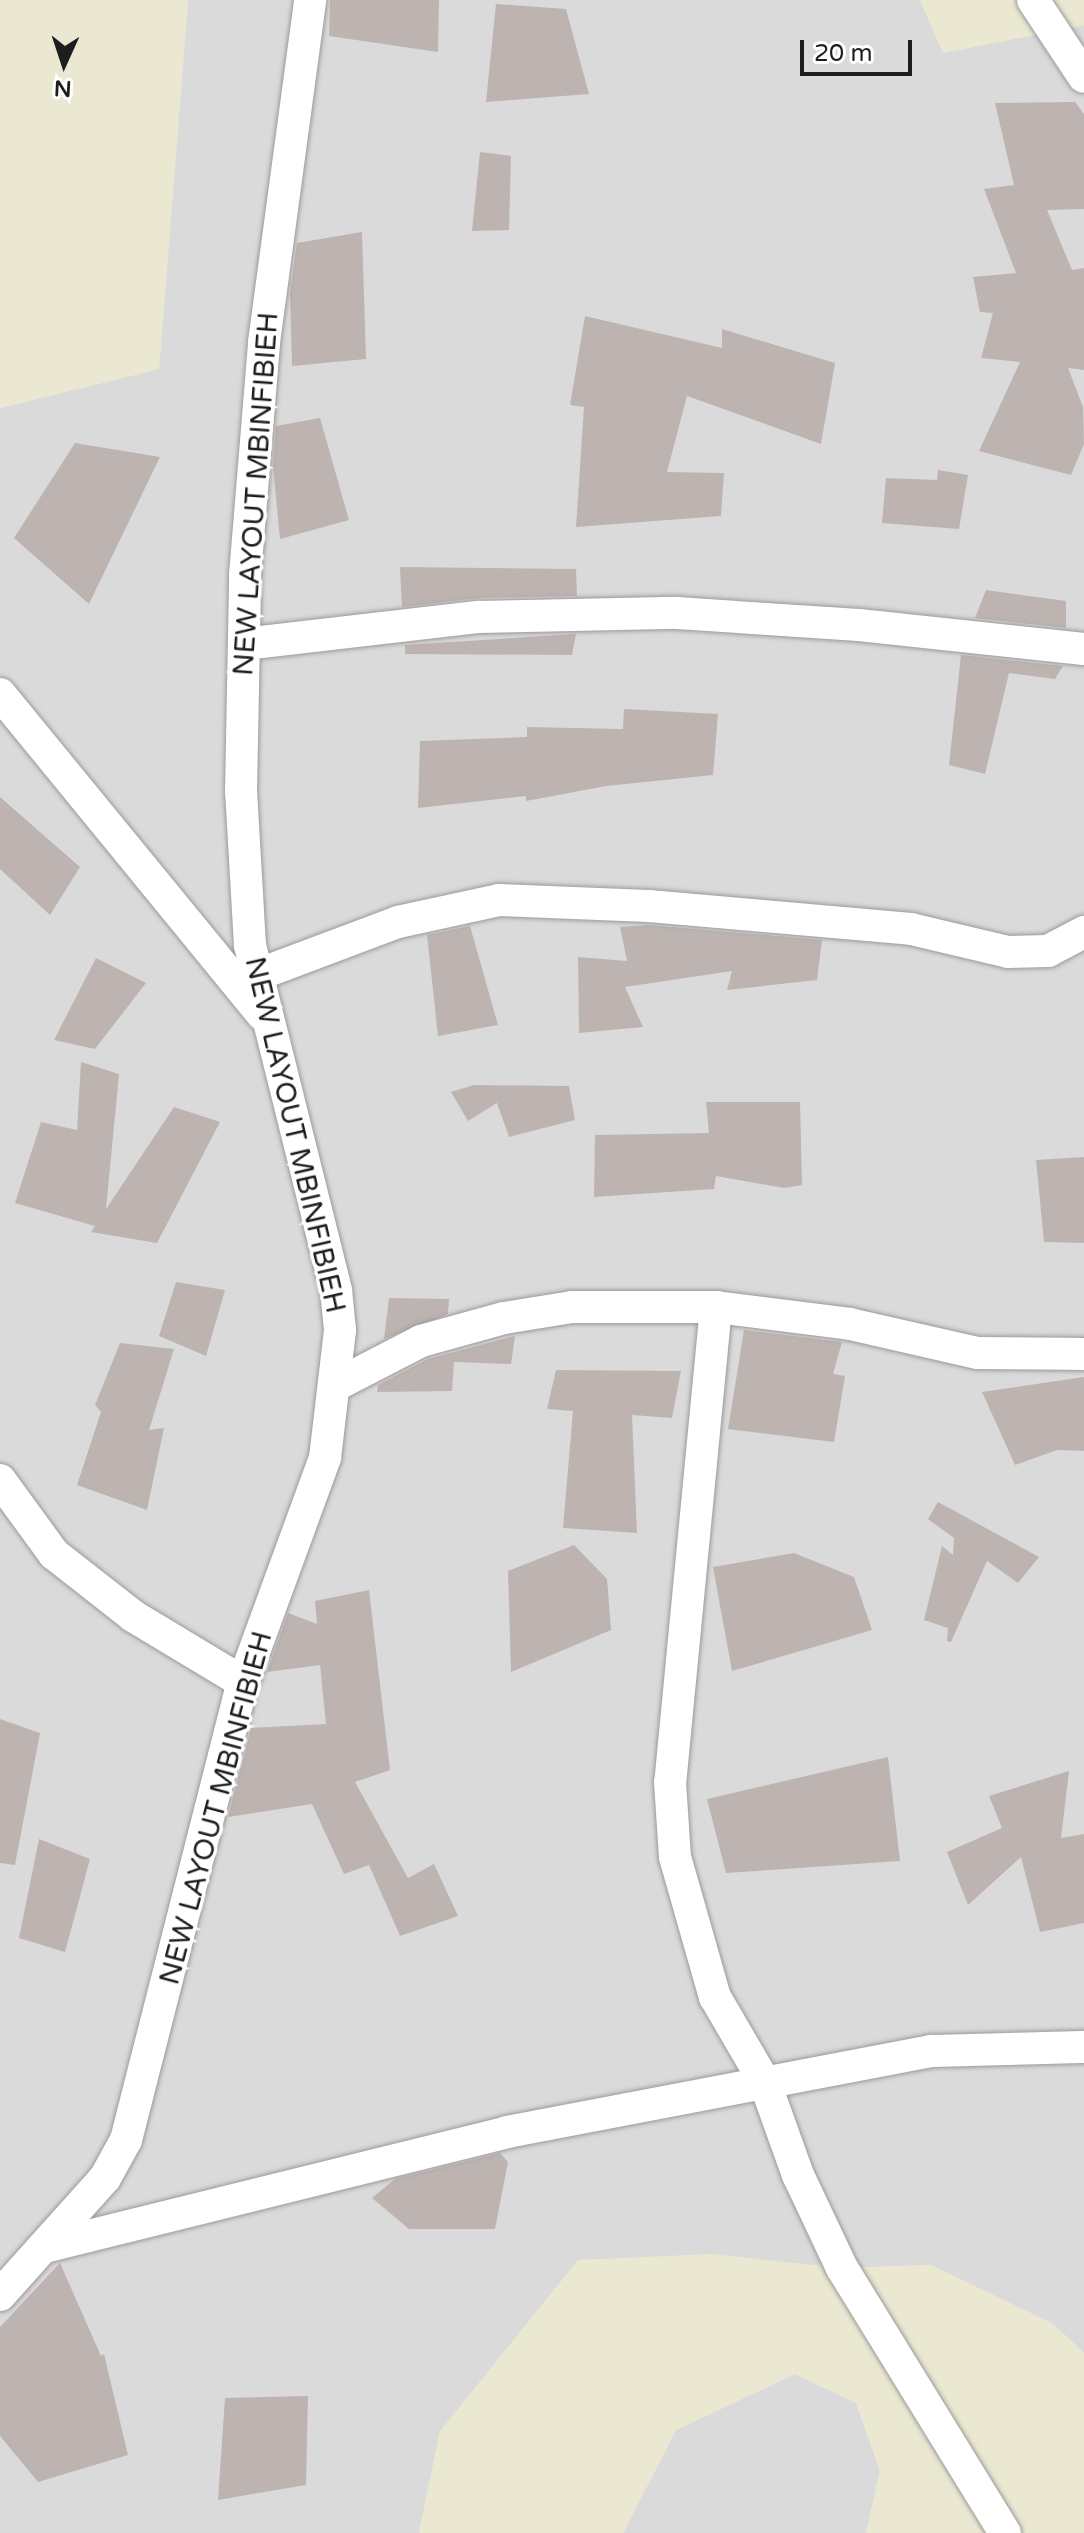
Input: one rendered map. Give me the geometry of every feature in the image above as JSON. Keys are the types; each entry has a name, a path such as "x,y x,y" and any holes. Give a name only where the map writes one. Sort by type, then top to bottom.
{"street":[{"name":"NEW LAYOUT MBINFIBIEH","path":"0,2295 105,2178 134,2117 243,1682 325,1458 340,1330 336,1290 250,946 241,792 244,644 264,342 310,0"},
{"path":"1033,0 1084,77"},
{"path":"244,644 479,617 677,613 859,625 1084,649"},
{"path":"0,694 12,731 267,1019"},
{"path":"257,975 398,922 499,900 649,906 911,929 1008,952 1048,951 1084,932"},
{"path":"334,1386 421,1341 504,1318 572,1307 716,1307 850,1324 978,1353 1084,1354"},
{"path":"716,1307 670,1782 675,1857 715,1997 765,2083 798,2175 842,2268 1005,2533"},
{"path":"0,1480 54,1554 133,1616 243,1682"},
{"path":"44,2247 507,2132 931,2051 1084,2047"},
{"path":"1045,2050 1077,2063 1084,2075"}],"shaded area":[{"path":"0,0 188,0 159,369 0,408"},
{"path":"188,0 920,0 943,53 1084,25 1084,2353 1053,2324 931,2265 842,2268 440,2431 419,2533 0,2533 0,408 159,369"},
{"path":"920,0 1084,0 1084,25 943,53"},
{"path":"712,2254 842,2268 931,2265 1053,2324 1084,2353 1084,2533 866,2533 880,2471 857,2403 795,2374 676,2430 623,2533 419,2533 440,2431 578,2260"},
{"path":"795,2374 856,2403 880,2471 866,2533 623,2533 676,2430"}],"building":[{"path":"330,0 439,0 438,52 329,36"},
{"path":"496,4 566,9 589,94 486,102"},
{"path":"1075,102 1084,114 1084,209 1047,210 1072,270 1084,268 1084,370 1068,368 1083,407 1084,444 1071,475 979,451 1020,362 981,358 993,313 980,312 973,277 1016,273 984,189 1014,185 995,103"},
{"path":"480,152 511,156 509,230 472,231"},
{"path":"362,232 366,359 292,366 290,293 297,243"},
{"path":"585,316 722,348 722,329 835,363 821,444 687,396 667,472 724,473 721,516 576,527 584,407 570,405"},
{"path":"320,418 349,520 280,539 273,466 276,426"},
{"path":"75,443 160,457 89,604 14,538"},
{"path":"938,470 968,475 959,529 882,523 886,478 937,480"},
{"path":"400,567 576,569 577,596 479,598 402,607"},
{"path":"986,590 1066,601 1066,628 975,618"},
{"path":"576,634 572,655 405,654 405,645"},
{"path":"961,655 1063,666 1055,679 1009,673 985,774 949,765"},
{"path":"624,709 718,714 713,775 606,786 526,801 526,796 418,808 420,741 527,737 527,727 623,729"},
{"path":"0,797 80,867 50,915 0,869"},
{"path":"648,925 822,940 817,980 727,990 732,971 625,987 643,1027 579,1033 578,957 627,961 620,927"},
{"path":"470,926 498,1025 438,1036 427,935"},
{"path":"96,958 146,983 95,1049 54,1040"},
{"path":"81,1062 119,1074 106,1209 174,1107 220,1122 157,1243 91,1232 95,1226 15,1203 41,1122 77,1130"},
{"path":"474,1085 569,1086 575,1120 509,1137 497,1103 468,1121 451,1092"},
{"path":"706,1102 800,1102 802,1185 784,1188 716,1176 714,1189 594,1197 595,1135 709,1133"},
{"path":"1084,1157 1084,1243 1044,1242 1036,1160"},
{"path":"176,1282 225,1290 206,1356 159,1336"},
{"path":"389,1298 449,1299 448,1314 384,1339"},
{"path":"744,1330 842,1342 833,1374 845,1376 834,1442 728,1429"},
{"path":"515,1336 511,1364 454,1362 452,1391 377,1392 378,1385 428,1359"},
{"path":"120,1343 174,1349 149,1430 164,1428 147,1510 77,1485 101,1412 95,1405"},
{"path":"556,1370 681,1371 672,1418 632,1415 637,1533 563,1528 573,1411 547,1409"},
{"path":"1084,1377 1084,1451 1057,1450 1015,1465 982,1392"},
{"path":"938,1502 1039,1557 1018,1583 987,1561 951,1642 947,1641 948,1628 924,1620 942,1546 953,1555 954,1538 928,1519"},
{"path":"574,1545 607,1579 611,1630 511,1672 508,1571"},
{"path":"794,1553 854,1577 872,1630 732,1671 713,1567"},
{"path":"369,1590 390,1770 355,1782 408,1878 434,1864 458,1916 400,1936 369,1865 344,1874 312,1804 228,1817 251,1728 326,1724 320,1665 267,1672 288,1613 317,1624 315,1601"},
{"path":"0,1719 40,1733 15,1865 0,1863"},
{"path":"888,1757 900,1861 726,1873 707,1799"},
{"path":"1069,1771 1061,1838 1084,1834 1084,1923 1040,1932 1021,1857 968,1905 947,1852 1002,1828 989,1796"},
{"path":"39,1839 90,1859 65,1952 19,1938"},
{"path":"500,2153 508,2162 495,2229 409,2229 372,2198 395,2179"},
{"path":"60,2263 101,2356 104,2354 128,2455 38,2482 0,2436 0,2327"},
{"path":"308,2396 306,2485 218,2500 225,2398"}]}
